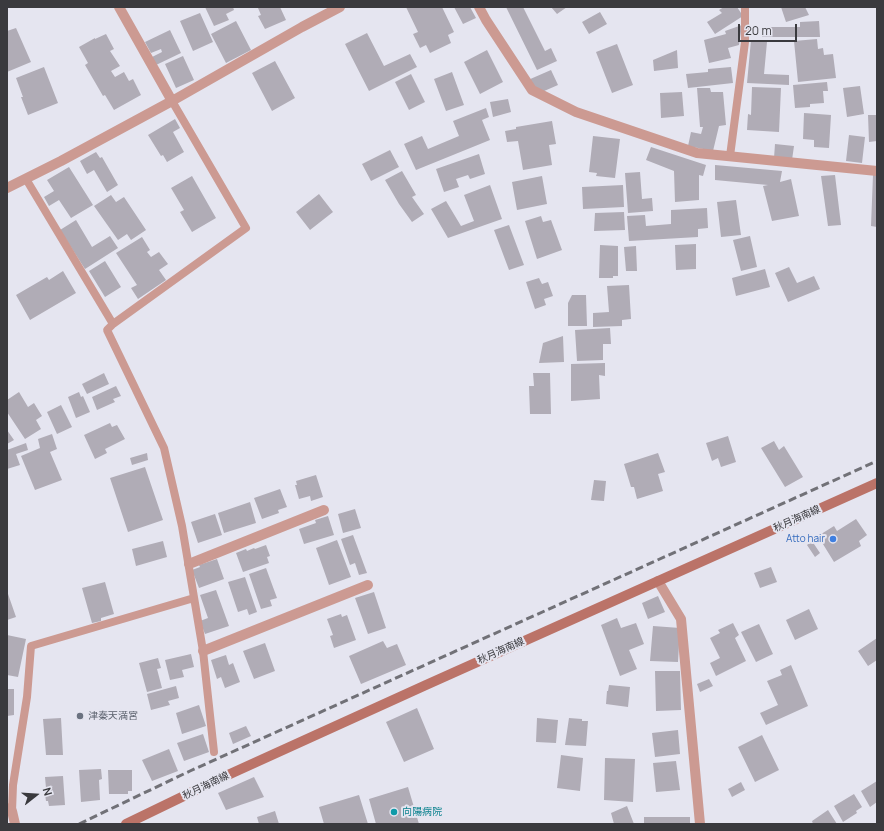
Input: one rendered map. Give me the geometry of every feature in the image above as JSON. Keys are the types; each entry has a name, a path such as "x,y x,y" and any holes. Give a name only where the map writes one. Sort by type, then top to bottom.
{"main road":[{"name":"秋月海南線","path":"132,823 262,760 877,483"}],"street":[{"path":"119,7 172,101"},
{"path":"7,188 61,161 172,101 340,7"},
{"path":"479,7 532,90 576,112 697,153 877,171"},
{"path":"189,564 324,510"},
{"path":"658,581 680,619 700,824"},
{"path":"203,651 368,585"},
{"path":"10,809 15,824"}],"lane":[{"path":"730,156 745,42 745,7"},
{"path":"172,101 246,228 113,324 107,330 164,448 189,564 203,651 214,752"},
{"path":"26,179 113,324"},
{"path":"10,809 27,697 31,646 194,598"}],"building":[{"path":"205,7 233,7 234,10 226,14 229,20 214,26"},
{"path":"280,7 286,20 265,29 258,16 261,15 258,8"},
{"path":"406,7 442,7 454,32 448,35 451,43 430,53 426,45 420,48 413,34 418,32"},
{"path":"454,7 470,7 476,18 463,24"},
{"path":"506,7 523,7 545,51 551,48 557,61 537,70"},
{"path":"551,7 567,7 557,14"},
{"path":"724,7 737,7 743,16 715,34 707,22 722,13 719,10"},
{"path":"781,7 805,7 809,15 786,22"},
{"path":"600,12 607,24 589,34 582,22"},
{"path":"200,13 213,42 193,51 180,21"},
{"path":"236,21 251,50 226,63 211,34"},
{"path":"819,21 820,37 762,37 763,27 800,27 800,22"},
{"path":"742,25 739,45 728,48 731,58 709,63 704,40 726,34 725,31"},
{"path":"16,28 31,62 7,72 7,31"},
{"path":"170,30 181,53 156,65 152,57 162,52 161,49 151,53 145,42"},
{"path":"367,33 384,66 410,54 417,67 369,91 345,44"},
{"path":"106,34 114,49 110,51 120,66 111,71 115,77 124,72 129,81 133,79 141,95 114,110 105,95 103,96 85,65 88,63 79,47"},
{"path":"817,39 818,49 823,48 824,55 833,54 836,78 798,82 794,41"},
{"path":"751,40 767,42 764,74 789,75 789,85 747,83"},
{"path":"617,44 633,85 612,93 596,52"},
{"path":"487,50 503,82 480,94 464,62"},
{"path":"677,50 678,68 654,71 653,60"},
{"path":"183,56 194,80 176,88 165,64"},
{"path":"275,61 295,98 272,111 252,73"},
{"path":"44,67 58,103 28,115 16,78"},
{"path":"731,67 733,83 688,88 686,74 708,72 708,69"},
{"path":"551,70 558,85 535,95 528,80"},
{"path":"452,72 464,105 446,111 434,79"},
{"path":"411,74 425,102 409,110 395,82"},
{"path":"827,82 828,91 823,91 824,103 810,104 810,107 795,108 793,85"},
{"path":"860,86 864,114 847,117 843,88"},
{"path":"752,87 781,88 779,132 747,130 748,114 751,115"},
{"path":"697,88 710,88 711,92 723,92 726,125 719,126 713,151 688,146 691,132 701,134 703,127 700,127"},
{"path":"682,92 684,116 661,118 660,93"},
{"path":"508,99 511,112 493,117 490,102"},
{"path":"486,108 489,117 482,120 490,140 416,170 404,144 422,136 428,149 459,136 453,121"},
{"path":"804,113 831,115 829,148 814,147 814,140 803,139"},
{"path":"868,115 877,115 877,141 869,142"},
{"path":"175,119 180,128 173,132 184,152 167,162 163,155 161,156 148,135"},
{"path":"552,121 556,144 549,145 552,165 523,170 518,141 507,142 505,131 516,129 516,127"},
{"path":"849,135 865,137 862,163 846,161"},
{"path":"593,136 620,139 615,178 596,176 597,173 589,172"},
{"path":"775,144 794,146 792,160 774,158"},
{"path":"651,147 706,165 703,176 699,175 699,200 675,202 674,171 646,160"},
{"path":"390,150 399,167 371,181 362,164"},
{"path":"96,152 100,158 102,157 118,185 107,192 94,170 87,174 80,161"},
{"path":"479,154 485,174 470,179 468,175 456,179 459,187 444,192 436,169"},
{"path":"715,165 782,171 780,182 791,179 799,216 772,221 763,186 768,185 715,180"},
{"path":"69,167 93,205 71,218 59,200 49,206 44,197 54,191 47,180"},
{"path":"402,171 416,195 412,197 424,214 412,222 399,204 385,180"},
{"path":"640,172 642,199 652,198 653,211 628,213 625,173"},
{"path":"835,175 841,225 828,226 821,176"},
{"path":"873,175 877,175 877,227 871,226"},
{"path":"192,176 216,218 192,232 180,212 184,210 171,188"},
{"path":"542,176 547,204 517,210 512,182"},
{"path":"490,185 502,219 448,238 431,209 446,201 461,226 474,221 464,195"},
{"path":"623,185 624,207 583,209 582,187"},
{"path":"319,194 333,212 310,230 296,212"},
{"path":"111,195 116,202 124,197 146,230 131,240 127,234 118,240 94,206"},
{"path":"736,200 741,235 721,237 717,202"},
{"path":"707,208 708,228 698,229 698,237 629,241 627,216 645,215 646,226 671,224 671,210"},
{"path":"624,212 625,230 594,231 595,213"},
{"path":"541,216 543,222 551,220 562,250 537,259 525,221"},
{"path":"76,220 92,247 110,236 118,248 85,269 60,230"},
{"path":"509,225 524,265 509,270 494,230"},
{"path":"750,236 757,267 741,271 733,240"},
{"path":"142,237 150,250 147,252 151,257 159,252 168,264 159,270 166,280 138,299 131,288 137,285 116,253"},
{"path":"696,244 696,269 676,270 675,245"},
{"path":"600,245 618,246 618,276 613,276 613,278 599,278"},
{"path":"636,246 637,271 626,271 624,247"},
{"path":"105,261 121,287 105,297 89,271"},
{"path":"789,267 797,283 814,276 820,289 788,302 775,273"},
{"path":"765,269 770,287 736,296 732,278"},
{"path":"63,271 76,293 30,320 16,295 47,277 49,280"},
{"path":"539,278 542,284 548,282 553,296 544,299 546,305 535,309 526,282"},
{"path":"629,285 631,319 622,320 622,326 593,327 593,313 609,312 607,286"},
{"path":"572,295 586,295 587,326 568,326 568,303"},
{"path":"610,328 611,344 603,344 603,360 577,361 575,330"},
{"path":"563,336 564,362 539,363 543,343"},
{"path":"605,363 605,376 599,375 600,399 571,401 571,364"},
{"path":"104,373 109,384 87,394 82,384"},
{"path":"533,373 550,373 551,414 530,414 529,386 534,386"},
{"path":"116,386 121,396 113,399 115,402 97,410 92,397"},
{"path":"19,392 28,407 34,403 42,416 36,420 41,429 25,439 7,412 7,400"},
{"path":"79,392 81,397 83,396 90,412 76,418 68,397"},
{"path":"61,405 72,427 57,434 47,412"},
{"path":"110,423 112,427 117,425 125,439 105,449 107,453 95,459 84,435"},
{"path":"7,430 14,440 7,444"},
{"path":"52,434 57,449 50,452 62,480 35,490 21,456 40,448 38,439"},
{"path":"728,436 736,462 721,467 718,458 712,461 706,443"},
{"path":"774,441 779,450 784,446 803,477 785,487 761,448"},
{"path":"26,443 28,450 16,454 20,465 7,469 7,450"},
{"path":"147,453 148,460 132,465 130,458"},
{"path":"658,453 665,472 658,474 663,491 637,499 634,487 631,487 624,464"},
{"path":"145,467 163,520 128,532 110,478"},
{"path":"316,475 323,497 311,501 310,496 299,499 295,485 297,485 296,481"},
{"path":"594,480 606,481 604,501 591,500"},
{"path":"280,489 287,507 278,510 279,513 262,519 254,498"},
{"path":"250,502 256,523 224,533 218,513"},
{"path":"355,509 361,528 343,533 338,514"},
{"path":"215,514 222,535 198,543 191,522"},
{"path":"328,516 334,535 304,544 299,529 316,523 315,520"},
{"path":"856,519 867,535 859,541 861,546 834,562 818,536 834,526 837,531"},
{"path":"353,535 367,573 359,575 355,563 350,565 341,539"},
{"path":"337,540 351,577 329,585 316,548"},
{"path":"163,541 167,557 136,566 132,549"},
{"path":"812,541 820,553 815,557 807,545"},
{"path":"266,545 270,556 267,557 269,563 243,572 236,553 246,549 247,551"},
{"path":"217,559 224,579 199,588 192,570 200,567 199,565"},
{"path":"771,567 777,582 760,588 754,573"},
{"path":"266,568 277,598 270,600 272,606 261,609 249,574"},
{"path":"245,577 257,612 249,615 247,609 238,612 228,582"},
{"path":"105,582 114,614 101,618 101,621 92,623 82,588"},
{"path":"216,590 229,626 205,634 200,621 208,618 200,595"},
{"path":"7,591 16,617 7,620"},
{"path":"374,592 386,628 368,634 355,598"},
{"path":"658,596 665,612 648,619 642,603"},
{"path":"809,609 818,629 795,640 786,620"},
{"path":"341,614 342,617 347,615 356,640 334,648 330,636 333,635 327,619"},
{"path":"617,618 621,628 636,623 644,644 629,650 637,669 620,676 601,625"},
{"path":"733,623 739,635 735,638 746,661 716,676 710,663 720,658 710,638 720,633 718,630"},
{"path":"759,624 773,654 756,662 741,632"},
{"path":"653,626 680,628 678,662 650,661"},
{"path":"7,635 26,639 18,677 7,675"},
{"path":"877,638 877,660 868,666 858,651"},
{"path":"383,641 387,648 397,644 406,665 361,684 349,656"},
{"path":"265,643 275,671 254,679 243,651"},
{"path":"191,654 194,667 182,670 184,677 170,680 165,660"},
{"path":"226,655 229,665 233,663 240,682 225,688 221,677 217,679 211,660"},
{"path":"158,658 161,668 157,669 162,688 147,692 139,663"},
{"path":"791,665 808,706 766,725 760,713 778,705 767,681 782,675 780,670"},
{"path":"655,671 680,671 681,710 656,711"},
{"path":"709,679 713,686 700,692 697,684"},
{"path":"609,685 630,687 628,707 606,704"},
{"path":"176,686 179,698 168,701 170,705 151,710 147,694"},
{"path":"7,689 14,689 14,715 7,716"},
{"path":"199,705 206,726 182,734 176,713"},
{"path":"417,708 434,749 404,762 386,722"},
{"path":"61,718 63,755 46,755 43,719"},
{"path":"537,718 558,720 556,743 536,742"},
{"path":"569,718 588,721 586,746 565,745"},
{"path":"246,726 251,736 233,744 229,733"},
{"path":"678,730 680,754 655,757 652,733"},
{"path":"203,734 209,752 184,761 177,743"},
{"path":"762,735 779,770 755,782 738,747"},
{"path":"169,749 178,771 152,781 142,760"},
{"path":"561,755 583,758 580,791 557,788"},
{"path":"605,758 635,759 633,802 604,800"},
{"path":"676,761 680,790 656,792 653,763"},
{"path":"101,769 102,779 99,780 100,800 81,802 79,770"},
{"path":"108,770 132,770 132,791 128,791 128,794 109,794"},
{"path":"63,776 65,805 49,806 48,801 46,801 44,788 46,788 45,777"},
{"path":"254,777 264,797 226,810 218,793"},
{"path":"877,781 877,802 870,807 861,791"},
{"path":"741,782 745,790 732,797 728,789"},
{"name":"向陽病院","path":"408,787 419,824 376,824 369,799"},
{"path":"854,794 862,807 856,811 857,813 843,822 834,806"},
{"path":"359,795 368,824 324,824 319,807"},
{"path":"627,806 634,824 614,824 611,813"},
{"path":"828,810 837,824 813,824 812,821"},
{"path":"275,811 279,824 259,824 257,817"},
{"path":"644,817 690,817 690,824 644,824"}],"railway":[{"path":"79,824 190,771 877,461"}],"place":[{"name":"Atto hair","path":"833,539"},
{"name":"津秦天満宮","path":"80,716"},
{"name":"向陽病院","path":"394,812"}]}
